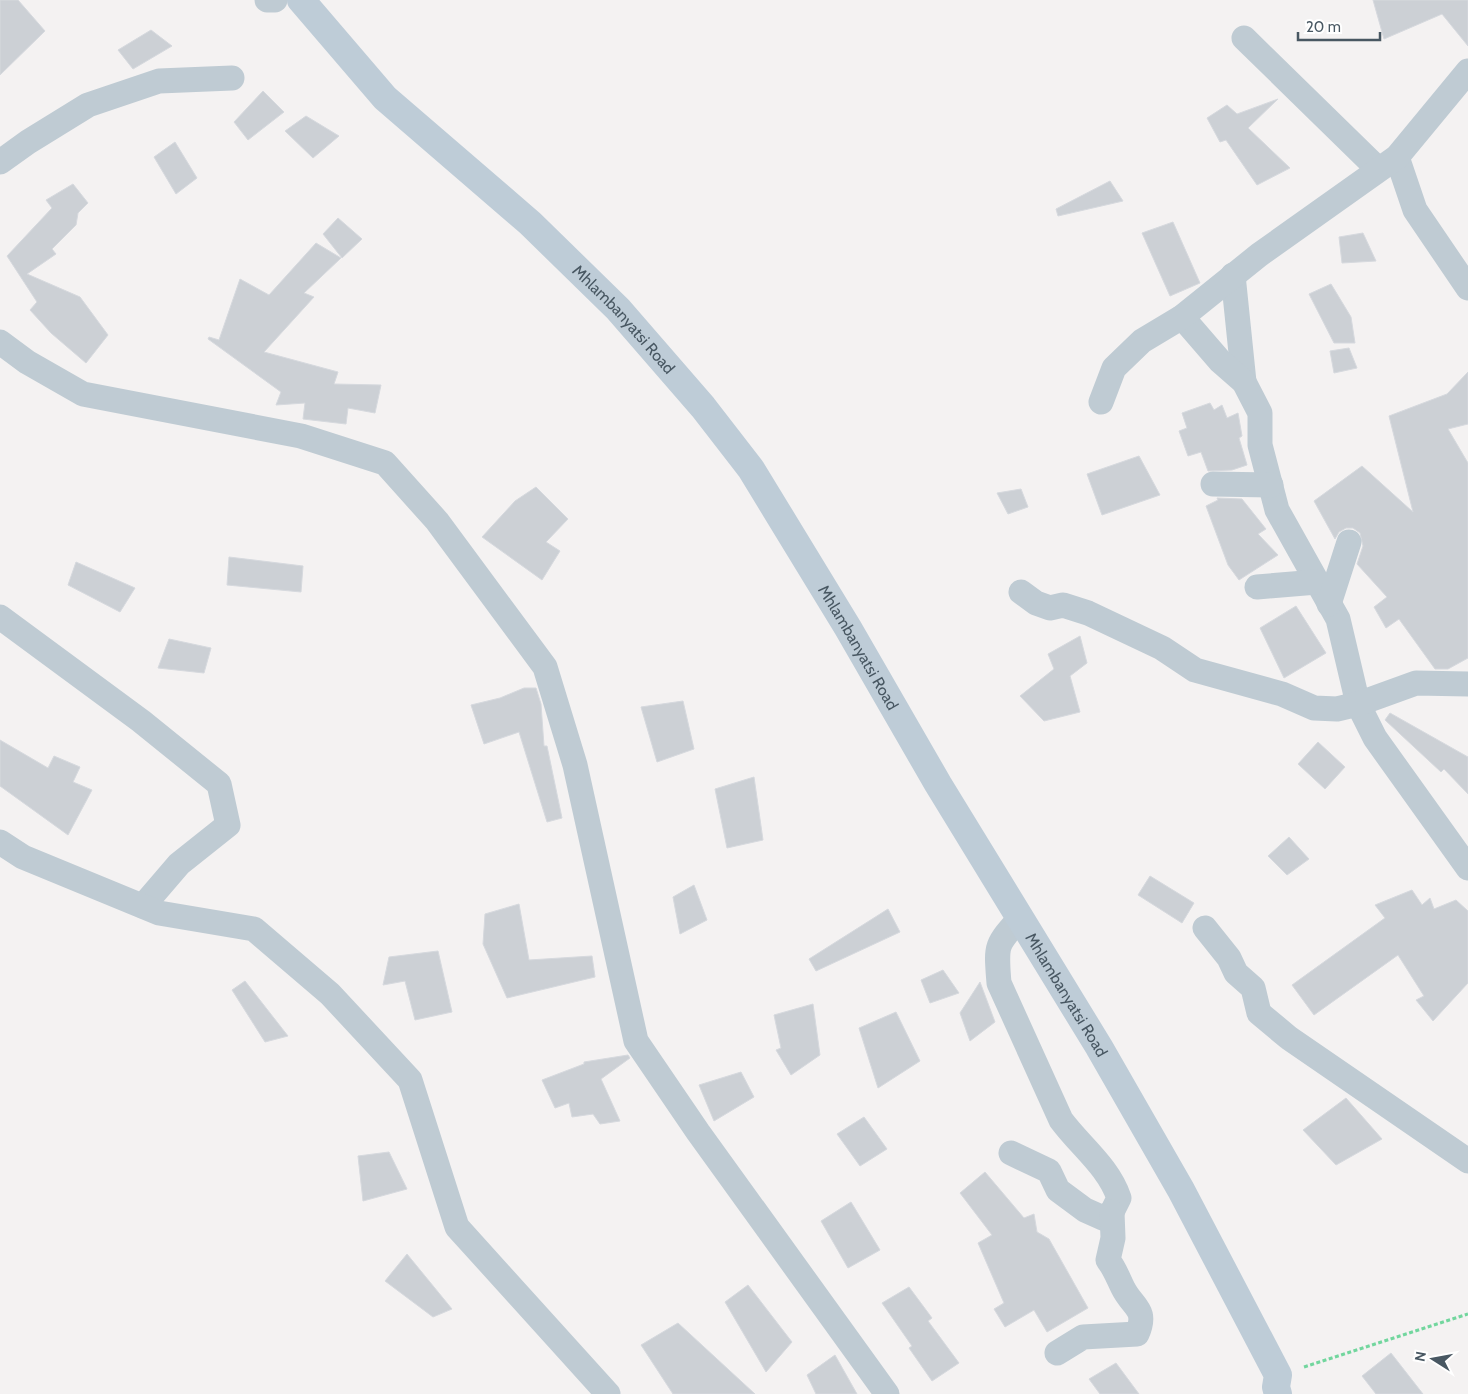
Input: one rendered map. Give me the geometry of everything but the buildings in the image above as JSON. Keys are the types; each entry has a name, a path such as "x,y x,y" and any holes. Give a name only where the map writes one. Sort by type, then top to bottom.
{"main road":[{"name":"Mhlambanyatsi Road","path":"301,0 385,98 530,223 618,310 703,407 751,469 1099,1048 1181,1190 1278,1385"}],"street":[{"path":"267,0 275,0"},
{"path":"1244,38 1388,163 1415,210 1468,288"},
{"path":"1101,402 1114,368 1142,341 1182,317 1233,276 1388,163 1468,71"},
{"path":"0,162 28,142 88,106 159,80 232,78"},
{"path":"1233,276 1244,382"},
{"path":"1182,317 1220,361 1244,382 1260,413 1260,445 1278,510 1338,619 1358,704 1375,738 1468,868"},
{"path":"0,342 27,362 83,394 301,436 385,463 436,521 545,667 575,765 636,1041 698,1132 887,1394"},
{"path":"1213,484 1271,485"},
{"path":"1329,604 1349,542"},
{"path":"1258,587 1317,582"},
{"path":"1021,592 1036,603 1050,608 1063,605 1088,613 1162,648 1195,670 1282,694 1314,708 1337,709 1358,704 1416,683 1468,684"},
{"path":"0,616 141,722 219,784 228,825 179,864 143,906"},
{"path":"0,842 23,857 160,913 254,929 330,994 410,1080 457,1227 608,1394"},
{"path":"1020,918 999,941 997,959 999,983 1061,1120 1075,1139 1102,1165 1114,1183 1118,1198 1112,1212 1113,1238 1108,1260 1116,1271 1124,1290 1141,1313 1142,1322 1137,1334 1083,1337 1057,1354"},
{"path":"1205,928 1229,958 1236,973 1253,988 1259,1012 1289,1038 1468,1161"},
{"path":"1010,1154 1049,1171 1058,1190 1085,1210 1103,1218 1112,1212"}],"path":[{"path":"1278,1385 1468,1314"}]}
